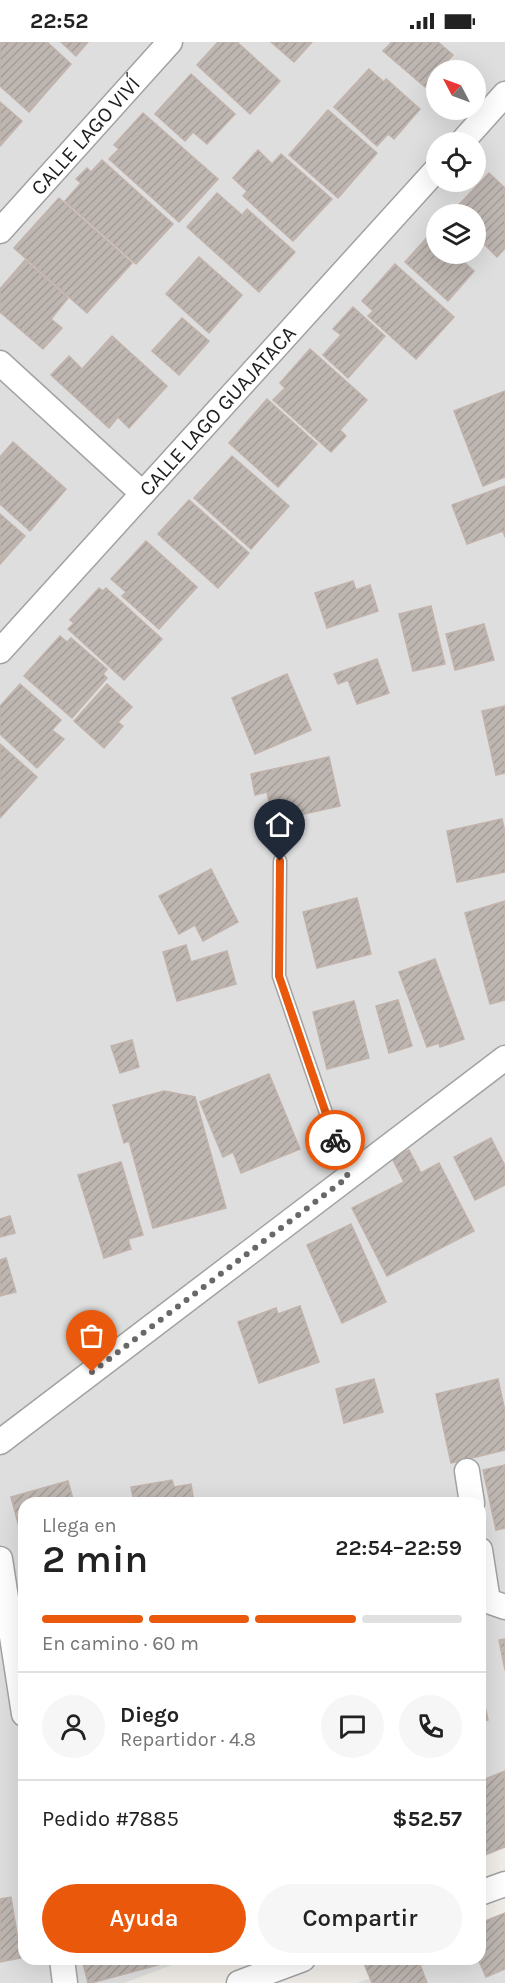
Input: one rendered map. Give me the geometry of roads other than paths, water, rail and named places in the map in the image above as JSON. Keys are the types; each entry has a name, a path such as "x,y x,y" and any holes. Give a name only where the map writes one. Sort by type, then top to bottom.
{"street":[{"name":"CALLE LAGO VIVÍ","path":"0,231 170,42"},
{"path":"471,132 505,94"},
{"name":"CALLE LAGO GUAJATACA","path":"0,651 426,181"},
{"path":"0,363 142,493"},
{"path":"0,1442 505,1058"},
{"path":"467,1471 471,1497"},
{"path":"0,1559 18,1675"},
{"path":"486,1588 488,1600 505,1607"},
{"path":"486,1891 505,1884"},
{"path":"63,1965 65,1983"},
{"path":"238,1983 287,1965"}],"lane":[{"path":"280,861 279,976 348,1177"}]}
